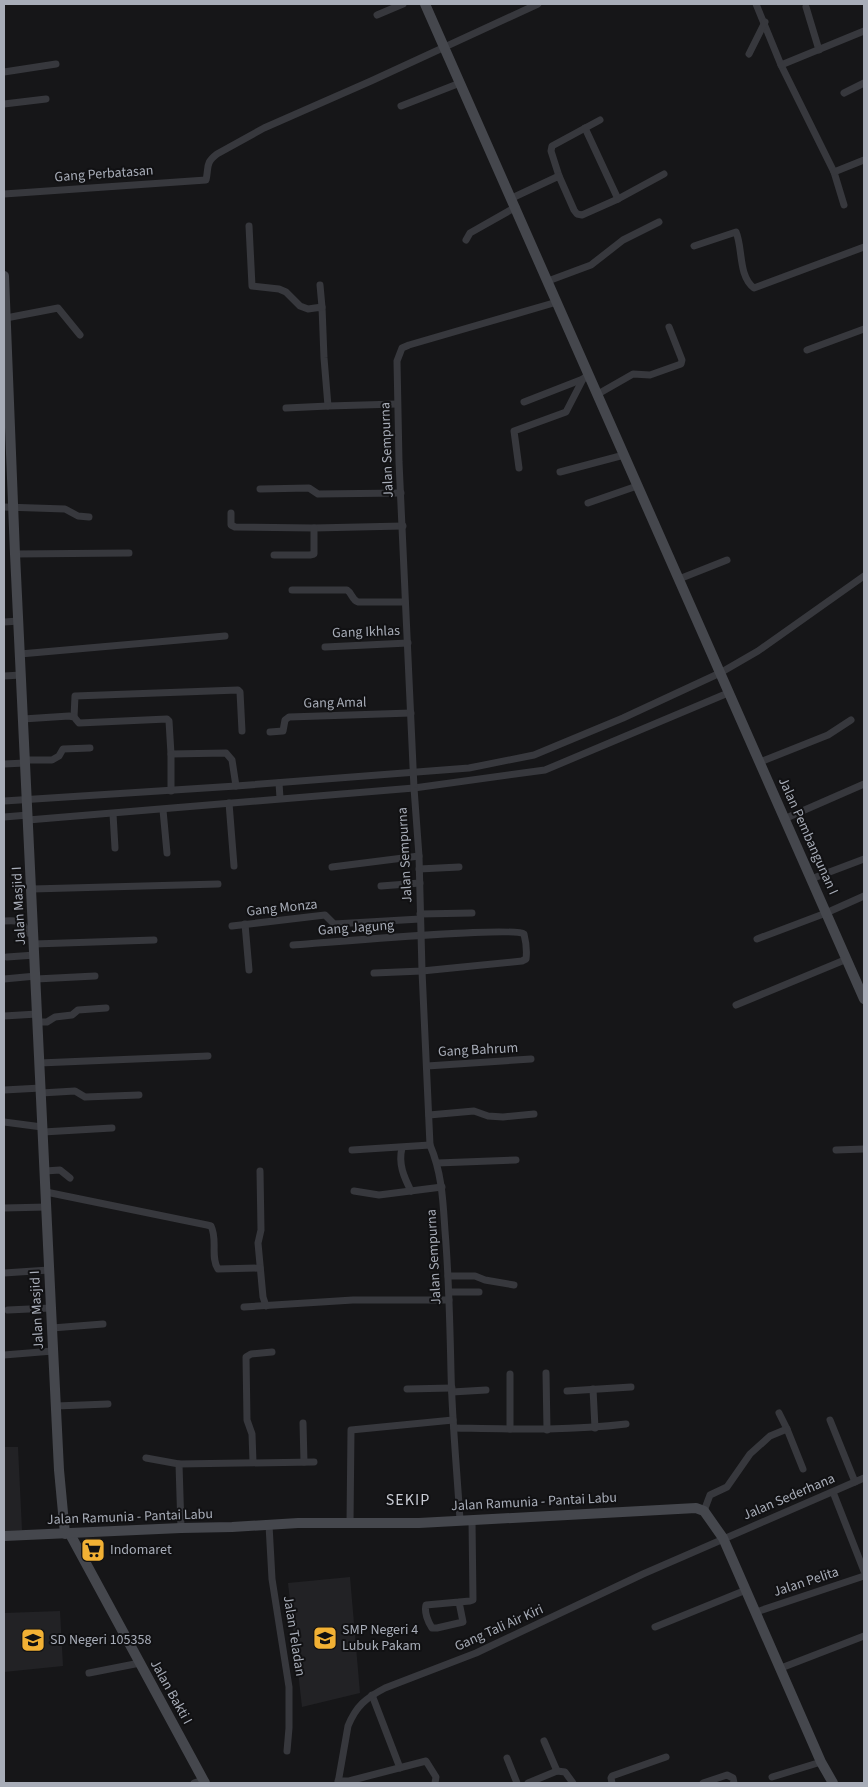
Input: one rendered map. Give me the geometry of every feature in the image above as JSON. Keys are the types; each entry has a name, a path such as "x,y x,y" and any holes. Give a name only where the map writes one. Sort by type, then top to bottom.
{"main road":[{"name":"Jalan Pembangunan I","path":"425,4 548,281 586,377 598,394 723,682 863,993"},
{"name":"Jalan Masjid I","path":"4,276 9,508 15,554 19,621 56,1406 67,1534"},
{"name":"Jalan Ramunia - Pantai Labu","path":"4,1536 298,1523 419,1523 696,1508 704,1511"},
{"path":"704,1511 723,1538 833,1783"},
{"name":"Jalan Bakti I","path":"67,1534 140,1662 201,1782"}],"street":[{"path":"377,14 403,4"},
{"path":"444,47 538,4"},
{"path":"756,4 765,22 781,65 834,172 844,205"},
{"path":"806,7 819,50"},
{"path":"749,54 765,22"},
{"path":"781,65 864,31"},
{"name":"Gang Perbatasan","path":"4,194 206,180 210,159 217,154 264,128 444,47"},
{"path":"4,72 56,64"},
{"path":"400,106 460,83"},
{"path":"844,93 864,84"},
{"path":"4,104 46,99"},
{"path":"600,120 552,146 551,152 559,176 577,214 588,213 664,174"},
{"path":"585,128 618,199"},
{"path":"834,172 864,160"},
{"path":"466,240 470,234 514,203 559,176"},
{"path":"548,281 591,266 623,240 659,222"},
{"path":"249,226 250,268 253,287 279,289 286,292 300,306 308,308 322,307"},
{"path":"694,246 736,232 744,270 750,285 754,288 864,247"},
{"path":"320,285 328,406"},
{"name":"Jalan Sempurna","path":"460,1520 453,1420 449,1292 442,1186 437,1163 430,1145 419,856 405,602 397,361 402,348 418,342 557,302"},
{"path":"6,318 58,308 80,335"},
{"path":"598,394 634,374 650,374 680,364 682,360 668,326"},
{"path":"807,350 864,329"},
{"path":"524,402 586,377"},
{"path":"519,468 514,431 566,412 586,377"},
{"path":"286,408 398,404"},
{"path":"560,472 624,455"},
{"path":"588,503 637,486"},
{"path":"260,489 309,488 318,494 401,493"},
{"path":"9,508 65,509 78,516 89,517"},
{"path":"232,513 231,525 234,528 402,526"},
{"path":"274,555 314,554 314,528"},
{"path":"15,554 128,553"},
{"path":"679,579 727,560"},
{"path":"4,801 28,810 114,814 280,797 414,787 545,770 723,682 758,651 864,576"},
{"path":"292,590 347,590 350,591 355,601 358,602 405,602"},
{"path":"4,622 19,621"},
{"path":"20,654 225,636"},
{"name":"Gang Ikhlas","path":"325,647 408,643"},
{"path":"4,676 21,675"},
{"path":"4,818 28,810 172,791 414,774 469,768 534,755 623,718 723,682"},
{"path":"74,718 75,696 238,690 240,692 242,731"},
{"name":"Gang Amal","path":"270,732 283,731 285,720 289,717 411,714"},
{"path":"23,719 69,716 79,723 166,719 168,721 171,754 172,791"},
{"path":"760,762 828,735 851,720"},
{"path":"4,764 52,760 59,756 63,749 90,748"},
{"path":"171,754 226,753 232,760 236,786"},
{"path":"279,784 280,797"},
{"path":"784,818 864,784"},
{"path":"229,803 234,866"},
{"path":"163,810 167,853"},
{"path":"114,814 115,848"},
{"path":"332,867 419,856"},
{"path":"811,879 864,859"},
{"path":"419,869 459,866"},
{"path":"381,886 420,882"},
{"path":"32,889 218,884"},
{"path":"757,938 826,913 864,896"},
{"path":"420,917 472,913"},
{"name":"Gang Monza","path":"232,926 325,915 334,924 420,917"},
{"path":"4,921 21,922 34,939 154,940"},
{"path":"245,924 249,970"},
{"name":"Gang Jagung","path":"293,945 421,935 520,932 524,934 526,959 522,962 422,971"},
{"path":"7,957 34,955"},
{"path":"736,1005 847,959"},
{"path":"374,973 422,971"},
{"path":"4,979 95,976"},
{"path":"4,1016 37,1018 47,1022 53,1017 72,1015 78,1010 106,1008"},
{"path":"39,1063 208,1056"},
{"name":"Gang Bahrum","path":"427,1066 531,1059"},
{"path":"4,1090 75,1091 85,1097 139,1095"},
{"path":"429,1115 474,1111 488,1116 503,1117 534,1114"},
{"path":"4,1122 43,1130 112,1128"},
{"path":"352,1150 430,1145"},
{"path":"402,1148 400,1156 403,1174 411,1191"},
{"path":"836,1150 864,1149"},
{"path":"437,1163 516,1160"},
{"path":"45,1171 60,1170 70,1178"},
{"path":"260,1171 261,1230 258,1243 263,1297 266,1306"},
{"path":"354,1191 379,1195 442,1186"},
{"path":"46,1192 211,1226 214,1234 215,1261 218,1270 260,1268"},
{"path":"4,1208 46,1207"},
{"path":"4,1273 49,1270"},
{"path":"448,1276 475,1276 485,1280 514,1285"},
{"path":"449,1292 479,1292"},
{"path":"244,1307 353,1300 449,1300"},
{"path":"8,1310 51,1308"},
{"path":"52,1328 103,1324"},
{"path":"4,1355 53,1351"},
{"path":"253,1462 252,1434 247,1420 246,1357 251,1354 272,1352"},
{"path":"546,1373 547,1430"},
{"path":"510,1374 510,1429"},
{"path":"567,1391 630,1386"},
{"path":"407,1389 486,1390"},
{"path":"593,1389 596,1428"},
{"path":"56,1406 108,1404"},
{"path":"778,1413 803,1470"},
{"path":"350,1522 351,1430 453,1420"},
{"path":"830,1420 855,1482"},
{"path":"303,1423 304,1462"},
{"path":"454,1428 547,1430 596,1428 626,1424"},
{"path":"704,1511 710,1496 727,1487 750,1454 770,1436 787,1430"},
{"path":"146,1458 179,1464 314,1462"},
{"path":"179,1464 180,1528"},
{"name":"Jalan Sederhana","path":"723,1538 782,1515 864,1478"},
{"path":"833,1492 864,1571"},
{"path":"459,1602 463,1622 432,1628 428,1621 426,1605 459,1602 472,1601 472,1520"},
{"name":"Jalan Teladan","path":"269,1525 272,1579 289,1687 287,1751"},
{"name":"Gang Tali Air Kiri","path":"340,1782 348,1726 358,1706 372,1695 385,1688 476,1653 723,1538"},
{"name":"Jalan Pelita","path":"756,1612 864,1576"},
{"path":"655,1627 746,1590"},
{"path":"781,1668 864,1636"},
{"path":"89,1673 140,1662"},
{"path":"372,1695 400,1768"},
{"path":"544,1741 557,1771"},
{"path":"612,1783 612,1776 666,1757"},
{"path":"507,1758 517,1783"},
{"path":"340,1782 426,1761 436,1777 435,1783"},
{"path":"772,1777 822,1762"},
{"path":"528,1783 557,1771 565,1772 573,1783"},
{"path":"703,1783 727,1775 733,1778 734,1783"}],"shaded area":[{"path":"4,1447 18,1447 22,1530 4,1531"},
{"name":"SMP Negeri 4 Lubuk Pakam","path":"350,1577 360,1693 302,1707 288,1583"},
{"name":"SD Negeri 105358","path":"60,1611 63,1666 4,1672 4,1613"}],"place":[{"name":"Indomaret","path":"93,1550"},
{"name":"SMP Negeri 4 Lubuk Pakam","path":"325,1638"},
{"name":"SD Negeri 105358","path":"33,1640"}],"district":[{"name":"SEKIP","path":"408,1500"}]}
